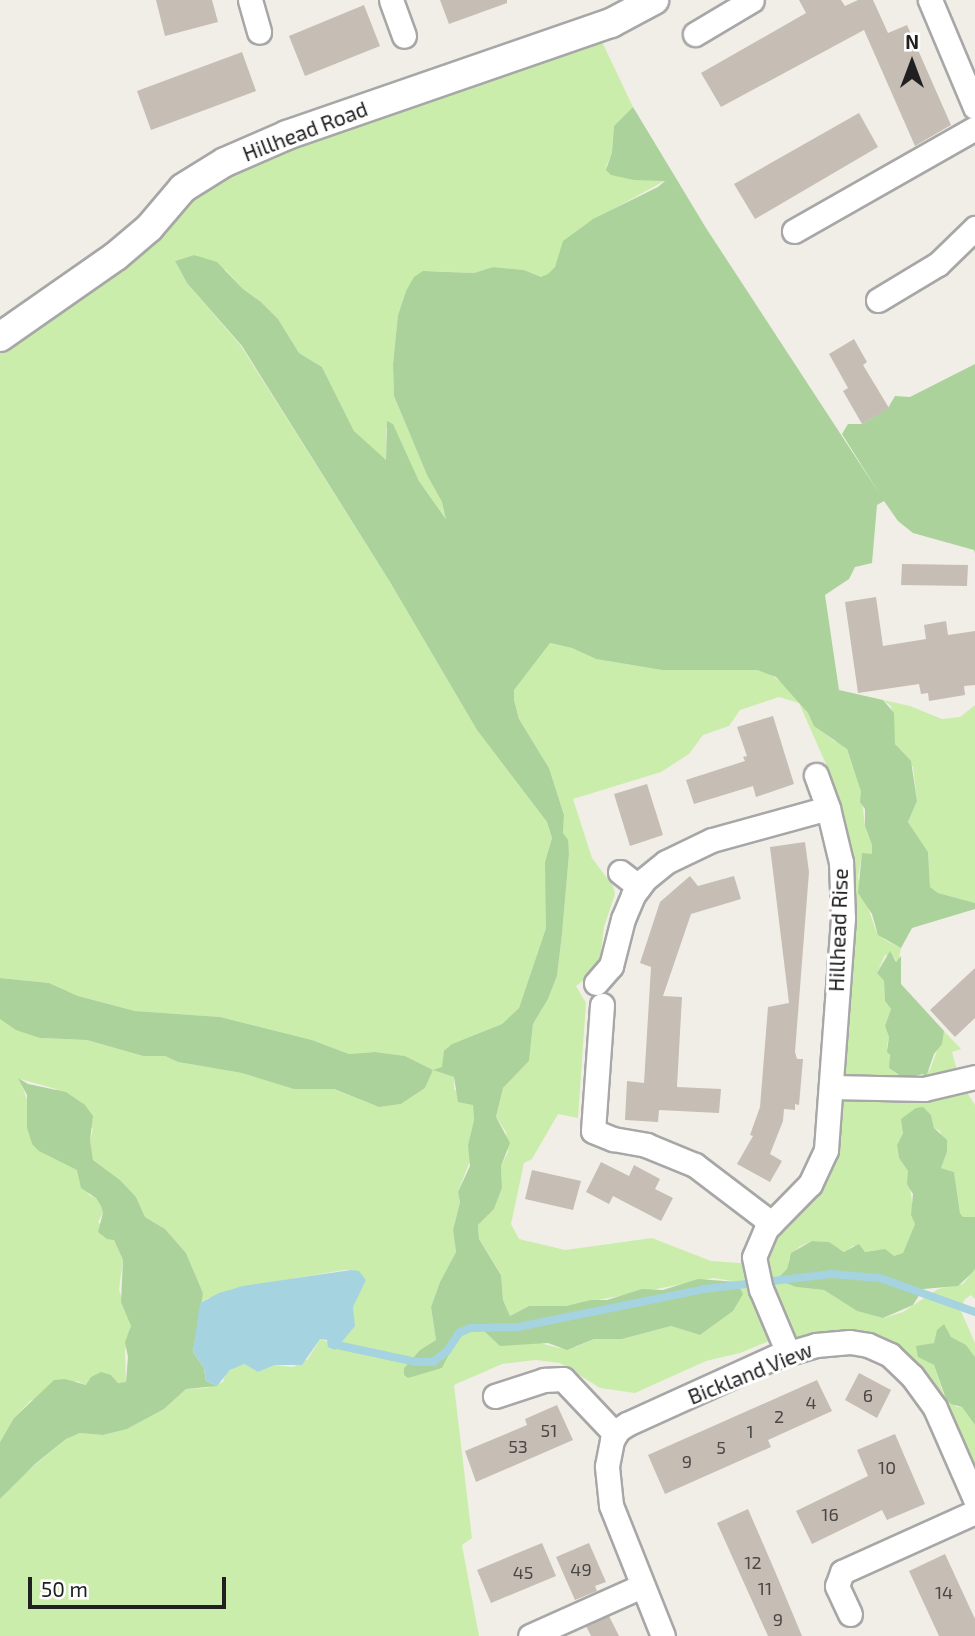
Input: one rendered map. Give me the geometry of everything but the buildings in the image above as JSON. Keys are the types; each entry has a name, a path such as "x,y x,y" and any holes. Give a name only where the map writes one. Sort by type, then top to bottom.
{"street":[{"path":"250,0 259,32"},
{"path":"391,0 404,36"},
{"name":"Hillhead Road","path":"0,337 136,240 183,188 225,162 300,131 611,23 654,0"},
{"path":"695,34 752,0"},
{"path":"930,0 975,107"},
{"path":"794,231 975,128"},
{"path":"878,300 938,264 975,228"},
{"name":"Hillhead Rise","path":"788,1353 759,1282 755,1251 771,1223 802,1194 823,1163 832,1087 843,897 839,850 816,775"},
{"path":"771,1223 695,1165 646,1146 606,1137 589,1140 599,994 611,966 623,919 639,887 666,862 701,844 828,808"},
{"path":"620,872 639,887"},
{"path":"832,1087 924,1089 975,1077"},
{"name":"Bickland View","path":"614,1434 637,1419 788,1353 816,1345 850,1342 868,1345 890,1355 912,1376 935,1408 975,1499"},
{"path":"495,1396 544,1380 563,1378 614,1434 608,1458 609,1493 618,1529 663,1636"},
{"path":"850,1614 837,1586 842,1573 975,1512"},
{"path":"530,1636 642,1586"}],"green space":[{"path":"596,29 633,107 614,126 612,152 606,167 634,180 666,180 586,224 564,241 555,267 549,274 541,277 524,270 493,267 474,273 431,271 406,291 398,315 393,364 394,396 448,521 419,481 398,435 386,428 386,460 365,443 354,431 322,367 299,353 278,319 261,302 243,289 226,270 203,259 194,255 175,261 187,283 241,346 390,582 477,730 547,822 552,838 545,862 549,912 546,928 519,1008 502,1024 452,1044 443,1067 434,1070 454,1077 454,1089 473,1105 474,1120 468,1145 471,1158 458,1192 460,1202 453,1230 456,1252 440,1282 431,1307 436,1340 420,1350 404,1368 430,1371 442,1368 460,1333 475,1329 491,1334 495,1341 513,1345 540,1343 559,1348 576,1347 594,1339 622,1339 671,1326 700,1335 733,1311 731,1281 714,1278 566,1306 529,1306 510,1316 503,1300 501,1274 479,1239 478,1225 494,1209 502,1188 501,1166 508,1152 506,1132 496,1117 503,1088 529,1061 533,1024 548,999 557,976 562,934 569,854 563,833 564,815 549,768 519,719 514,700 514,690 549,643 572,648 596,659 662,670 757,670 770,674 785,685 808,713 814,725 834,741 845,744 861,792 865,826 872,845 872,854 862,854 858,878 876,931 885,940 901,948 898,963 894,957 885,955 877,973 884,981 885,1001 891,1009 885,1026 893,1071 905,1079 915,1079 930,1070 944,1031 961,1049 952,1052 960,1081 832,1087 843,919 817,776 829,771 799,703 779,697 740,710 729,726 703,735 689,754 661,772 573,799 592,858 613,886 615,894 604,927 599,968 576,986 586,1003 578,1118 558,1114 532,1159 524,1163 511,1224 519,1239 565,1250 652,1238 711,1261 754,1264 781,1336 740,1353 706,1361 635,1393 600,1388 560,1363 536,1360 502,1364 454,1385 472,1538 462,1545 479,1636 0,1636 0,1499 24,1474 66,1439 80,1433 103,1435 127,1429 164,1409 186,1389 206,1388 223,1382 225,1375 235,1366 244,1364 258,1372 275,1365 293,1367 308,1359 320,1339 337,1345 354,1326 353,1307 362,1285 351,1270 344,1270 255,1285 208,1298 200,1303 203,1293 186,1253 165,1229 145,1217 136,1197 120,1180 93,1160 90,1140 93,1129 56,1089 20,1079 29,1106 27,1128 32,1144 77,1170 89,1195 96,1198 101,1206 103,1213 98,1222 114,1240 123,1260 119,1290 131,1326 125,1351 126,1382 118,1383 111,1375 86,1385 77,1381 30,1401 14,1418 0,1442 0,1019 40,1038 87,1040 143,1056 165,1056 178,1062 242,1073 295,1089 333,1089 379,1107 401,1104 425,1088 433,1070 405,1056 375,1052 349,1054 312,1040 220,1017 135,1011 78,996 49,983 0,978 0,339 183,189"},
{"path":"633,107 706,228 881,496 842,434 848,424 862,424 888,408 895,396 910,397 975,364 975,553 974,550 913,533 898,521 884,501 877,505 872,563 855,567 849,579 825,595 839,690 883,700 894,713 895,744 911,761 917,801 908,822 928,852 930,887 938,893 975,903 975,909 912,928 901,948 878,935 872,914 858,893 862,853 872,854 872,845 865,826 865,809 860,802 861,792 847,749 814,726 808,713 776,677 757,670 662,670 596,659 572,648 550,643 514,690 514,700 519,719 549,768 564,815 563,833 568,840 569,854 557,976 548,999 533,1024 529,1061 503,1088 496,1117 510,1143 501,1166 502,1188 494,1209 478,1225 479,1239 501,1275 503,1300 510,1316 529,1306 566,1306 591,1300 607,1300 642,1289 663,1290 698,1279 737,1282 743,1294 733,1311 700,1335 671,1326 622,1339 594,1339 567,1350 548,1343 500,1346 482,1329 467,1331 460,1333 442,1368 408,1378 404,1375 404,1368 420,1350 436,1340 431,1307 440,1282 456,1252 453,1230 460,1202 458,1192 470,1166 468,1145 474,1120 473,1105 458,1102 454,1077 433,1070 442,1067 444,1051 452,1044 502,1024 519,1008 546,928 545,862 552,838 547,822 477,730 390,582 242,346 187,283 175,261 194,255 217,262 243,289 261,302 278,319 299,353 322,367 354,431 386,460 387,421 393,424 419,481 446,519 442,502 427,475 394,396 393,364 398,315 406,291 414,277 423,271 474,273 493,267 524,270 541,277 555,267 563,241 593,219 658,187 665,181 634,180 611,175 606,170 612,152 614,126"},
{"path":"883,700 910,706 942,719 960,717 975,705 975,903 938,893 930,887 928,852 908,822 917,801 913,767 895,744 891,706"},
{"path":"890,951 896,962 901,956 901,984 944,1031 942,1044 934,1054 926,1077 923,1074 905,1079 889,1068 889,1037 885,1026 891,1009 885,1001 884,981 877,973"},
{"path":"0,978 49,983 78,996 135,1011 220,1017 312,1040 349,1054 375,1052 405,1056 433,1070 425,1088 401,1104 379,1107 334,1089 294,1089 242,1073 178,1062 165,1056 143,1056 87,1040 40,1038 16,1030 0,1019"},
{"path":"18,1078 28,1084 66,1092 85,1105 93,1116 90,1140 93,1160 120,1180 136,1197 145,1217 165,1229 186,1253 203,1293 193,1352 204,1368 206,1381 217,1386 186,1389 164,1409 127,1429 103,1435 80,1433 66,1439 35,1464 0,1499 0,1442 14,1418 54,1380 65,1379 86,1385 91,1377 101,1372 111,1375 118,1383 126,1382 128,1357 125,1342 131,1326 121,1302 123,1260 114,1240 107,1239 98,1232 103,1213 101,1206 96,1198 81,1188 77,1170 39,1151 32,1144 27,1128 27,1095"},
{"path":"961,1083 975,1105 975,1217 963,1217 960,1213 954,1172 941,1168 947,1152 940,1131 934,1128 931,1115 913,1111 904,1117 903,1133 897,1145 899,1158 908,1171 915,1224 903,1253 894,1256 878,1250 864,1252 862,1248 853,1246 845,1252 828,1242 812,1241 799,1247 789,1258 786,1282 796,1287 824,1290 857,1311 884,1318 903,1312 938,1289 963,1284 975,1269 975,1299 971,1295 965,1299 960,1309 975,1343 975,1357 969,1349 951,1337 943,1324 934,1343 921,1346 919,1357 934,1365 943,1393 957,1407 962,1407 975,1425 975,1498 891,1354 789,1352 755,1257 812,1185 833,1088"},
{"path":"923,1107 931,1115 934,1128 947,1140 947,1152 941,1168 954,1172 960,1213 963,1217 975,1217 975,1269 971,1274 958,1286 923,1289 913,1305 883,1318 857,1311 824,1290 796,1287 781,1281 779,1277 787,1269 791,1253 812,1241 829,1242 844,1252 859,1244 865,1252 885,1249 894,1256 903,1253 915,1224 911,1215 913,1194 907,1184 908,1171 899,1158 897,1145 903,1133 901,1119 916,1108"},
{"path":"944,1324 951,1337 966,1345 975,1357 975,1425 962,1407 951,1404 946,1399 934,1365 918,1357 916,1346 934,1343 937,1330"}],"water":[{"path":"359,1271 366,1280 353,1307 355,1326 335,1350 328,1347 327,1340 320,1339 302,1365 275,1365 258,1372 244,1364 230,1370 217,1386 206,1381 204,1368 193,1352 200,1303 219,1293 243,1286"}],"waterway":[{"path":"472,1328 518,1327 704,1289 831,1274 880,1278 975,1312"},
{"path":"337,1345 416,1362 433,1362 447,1351 459,1333 470,1328"}]}
